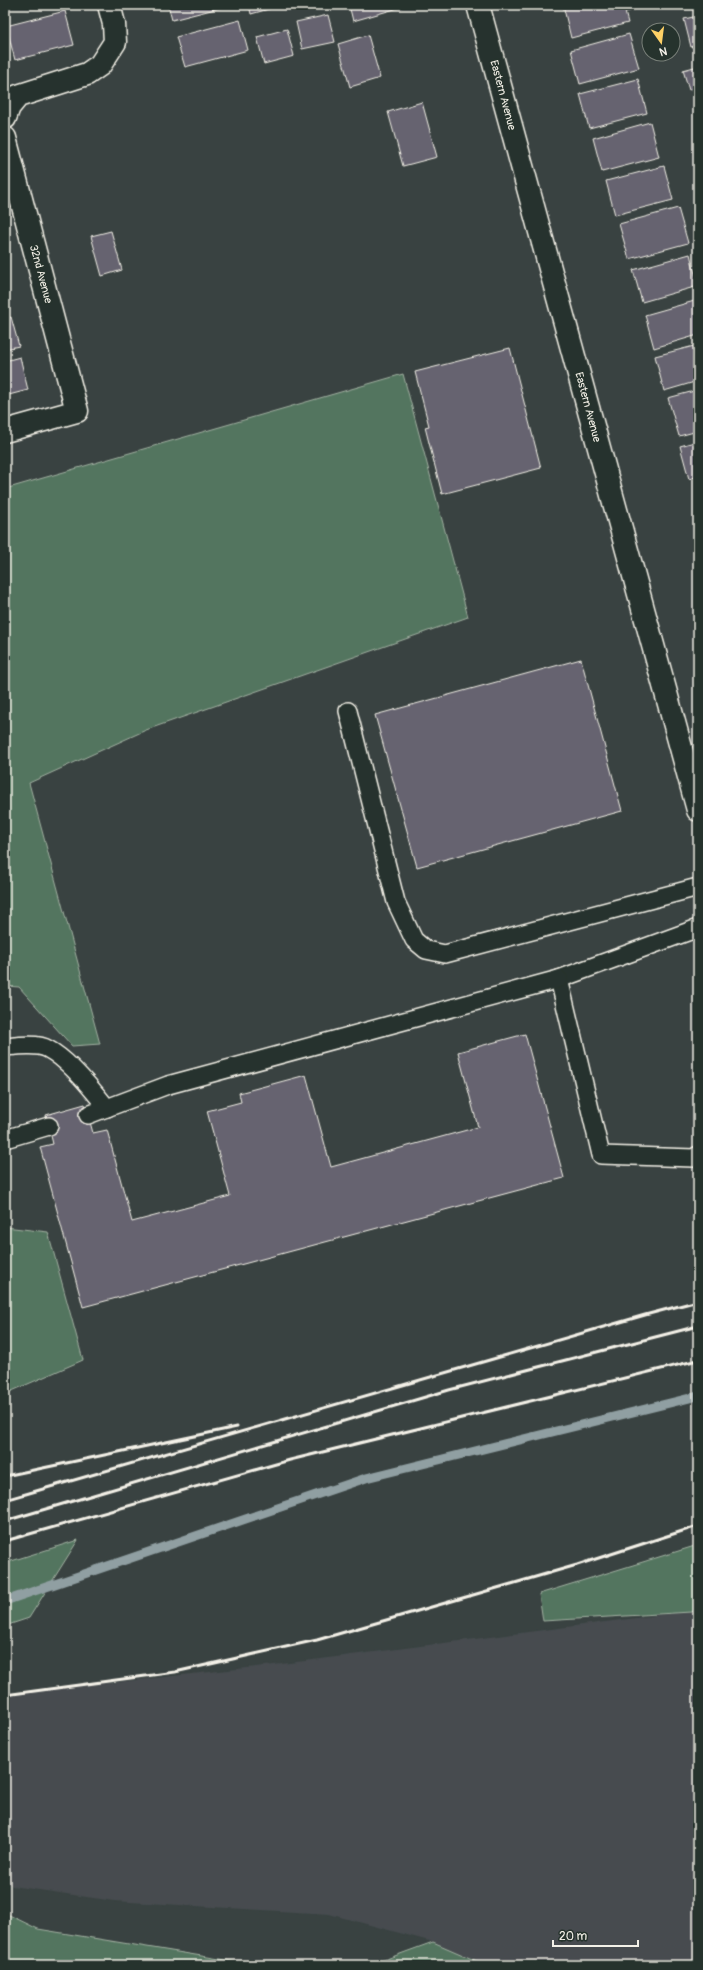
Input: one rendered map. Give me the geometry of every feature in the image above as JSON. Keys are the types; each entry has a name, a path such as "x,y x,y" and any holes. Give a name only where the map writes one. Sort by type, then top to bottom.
{"street":[{"path":"5,118 9,107 18,96 87,74 100,66 109,54 115,42 114,24 109,5"},
{"name":"Eastern Avenue","path":"478,5 698,810"},
{"name":"32nd Avenue","path":"5,138 77,411 5,431"}],"lane":[{"path":"348,711 396,902 414,940 426,950 445,954 698,887"},
{"path":"88,1115 175,1082 559,979 698,928"},
{"path":"559,979 601,1155 694,1158 698,1155"},
{"path":"5,1047 22,1045 47,1048 88,1085 107,1108"},
{"path":"5,1139 49,1126"}],"shaded area":[{"path":"698,1610 698,1965 486,1965 433,1942 329,1914 114,1901 12,1886 5,1882 5,1694 274,1665"}],"green space":[{"path":"403,374 468,617 146,730 29,783 100,1044 72,1046 19,987 5,986 5,489"},
{"path":"5,1227 48,1232 83,1360 5,1394"},
{"path":"78,1540 29,1618 5,1626 5,1563"},
{"path":"698,1545 698,1610 691,1612 543,1621 539,1594"},
{"path":"5,1913 38,1929 256,1965 5,1965"},
{"path":"433,1942 486,1965 370,1965"}],"building":[{"path":"168,5 231,5 172,20"},
{"path":"249,5 283,5 251,14"},
{"path":"349,5 409,5 353,21"},
{"path":"563,5 653,5 625,12 628,23 571,38"},
{"path":"65,11 74,45 15,60 6,26"},
{"path":"328,15 335,42 302,49 296,22"},
{"path":"698,16 698,45 691,47 684,19"},
{"path":"240,20 248,50 185,67 176,37"},
{"path":"287,29 294,56 264,64 257,37"},
{"path":"629,34 639,68 580,84 571,50"},
{"path":"368,35 380,78 350,87 338,44"},
{"path":"698,66 698,87 689,90 683,70"},
{"path":"638,79 647,113 589,128 580,94"},
{"path":"422,102 437,157 403,166 388,112"},
{"path":"650,122 659,157 602,172 593,138"},
{"path":"664,166 673,200 615,215 606,181"},
{"path":"678,208 688,243 629,259 619,224"},
{"path":"111,231 122,270 102,276 91,236"},
{"path":"690,254 698,286 642,302 633,270"},
{"path":"698,300 698,335 654,348 645,315"},
{"path":"11,317 19,346 5,349 5,319"},
{"path":"698,345 698,381 664,391 655,356"},
{"path":"510,348 541,468 442,494 425,427 429,426 415,372"},
{"path":"20,357 28,390 5,396 5,361"},
{"path":"698,390 698,431 679,436 668,398"},
{"path":"698,441 698,476 689,479 680,446"},
{"path":"581,659 622,811 417,867 375,715"},
{"path":"525,1034 564,1178 83,1307 40,1147 53,1144 46,1115 85,1104 93,1133 107,1130 132,1222 230,1196 207,1111 241,1102 239,1093 306,1075 331,1167 478,1127 458,1052"}],"waterway":[{"path":"5,1601 366,1478 698,1396"}],"railway":[{"path":"5,1500 698,1301"},
{"path":"5,1521 449,1390 698,1326"},
{"path":"5,1541 290,1460 698,1360"},
{"path":"5,1476 237,1427"},
{"path":"5,1695 175,1672 317,1640 577,1565 698,1526"}]}
